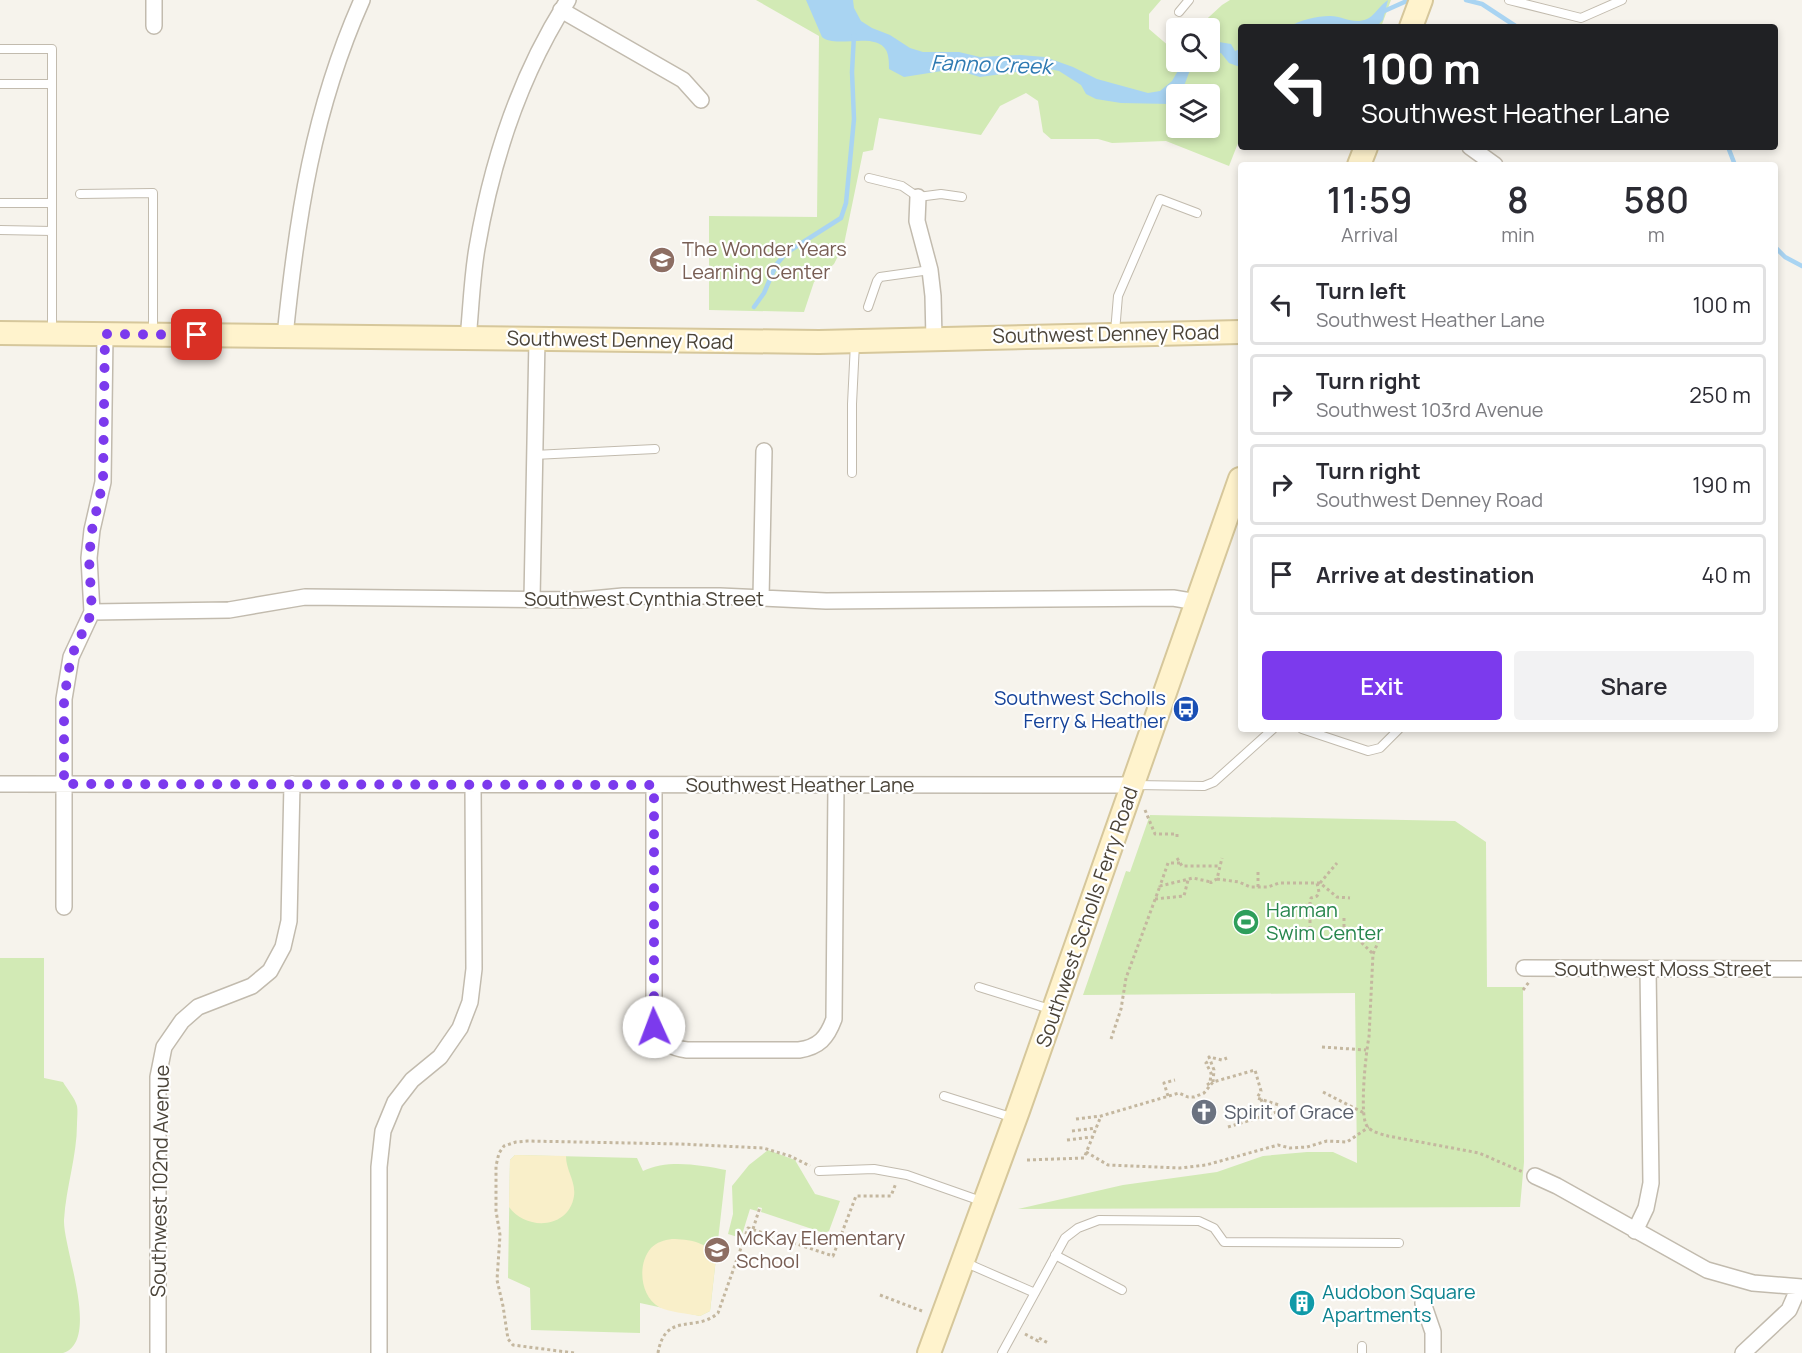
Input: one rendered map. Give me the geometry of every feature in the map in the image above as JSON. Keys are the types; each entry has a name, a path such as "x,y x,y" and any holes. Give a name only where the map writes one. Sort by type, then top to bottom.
{"street":[{"path":"154,0 154,26"},
{"path":"285,336 298,221 318,124 334,69 362,0"},
{"path":"1412,24 1421,0"},
{"path":"468,339 477,249 504,135 532,63 565,5 684,80 701,100"},
{"path":"1474,150 1491,162"},
{"path":"918,197 917,228 930,270 934,339"},
{"name":"Southwest Denney Road","path":"0,333 855,341 1238,332"},
{"path":"64,906 64,699 71,657 92,612 89,558 92,530 103,482 105,334"},
{"path":"532,599 537,339"},
{"path":"761,598 764,451"},
{"name":"Southwest Scholls Ferry Road","path":"929,1353 1016,1118 1197,602 1230,520 1238,487"},
{"name":"Southwest Cynthia Street","path":"92,612 240,609 305,597 581,600 623,596 826,601 1173,598 1197,602"},
{"name":"Southwest Heather Lane","path":"0,784 1133,785"},
{"name":"Southwest 102nd Avenue","path":"158,1353 158,1077 164,1047 182,1021 198,1007 252,986 270,971 283,947 289,921 292,784"},
{"path":"379,1353 379,1167 383,1131 395,1102 412,1080 440,1057 460,1029 470,1002 474,969 473,785"},
{"path":"654,785 654,1027 662,1040 670,1046 687,1050 799,1050 817,1045 826,1038 834,1019 836,785"},
{"name":"Southwest Moss Street","path":"1524,968 1802,969"},
{"path":"1635,1231 1646,1208 1651,1183 1648,969"},
{"path":"1535,1176 1719,1275 1753,1283 1800,1287 1789,1310 1743,1353"},
{"path":"1423,1303 1433,1332 1433,1353"}],"lane":[{"path":"1179,12 1189,0"},
{"path":"1509,0 1581,18 1622,0"},
{"path":"0,49 52,49 52,334"},
{"path":"0,84 52,84"},
{"path":"869,178 902,186 918,197 940,194 962,197"},
{"path":"80,194 153,193 153,334"},
{"path":"1115,334 1118,296 1160,199 1197,213"},
{"path":"0,203 52,203"},
{"path":"0,231 52,231"},
{"path":"868,307 880,277 930,270"},
{"path":"852,473 855,341"},
{"path":"534,455 655,449"},
{"path":"1133,785 1204,786 1214,782 1270,732"},
{"path":"1311,732 1368,751 1380,748 1396,732"},
{"path":"979,987 1054,1010"},
{"path":"944,1096 1016,1118"},
{"path":"819,1171 874,1169 899,1173 985,1202"},
{"path":"1002,1353 1065,1238 1088,1223 1099,1220 1199,1221 1214,1228 1224,1242 1399,1243"},
{"path":"1055,1255 1122,1290"},
{"path":"963,1261 1035,1293"}],"path":[{"path":"1145,810 1155,834 1177,834 1177,838"},
{"path":"1177,858 1182,867 1220,867"},
{"path":"1217,879 1222,858"},
{"path":"1197,861 1197,867"},
{"path":"1111,1039 1121,1009 1126,978 1168,863 1180,863"},
{"path":"1310,929 1311,898 1317,896 1318,883 1337,863"},
{"path":"1258,872 1258,887"},
{"path":"1160,886 1193,878 1211,883 1217,879 1239,882 1250,887 1268,887 1279,883 1318,883 1337,897 1350,898"},
{"path":"1155,899 1184,896 1188,880"},
{"path":"1344,918 1344,933 1353,934 1373,954"},
{"path":"1379,940 1373,954 1369,1037 1366,1050 1364,1119 1369,1127 1388,1136 1479,1153 1535,1176"},
{"path":"1322,1047 1366,1050"},
{"path":"1207,1085 1210,1083 1211,1072 1206,1063 1208,1059 1211,1057 1222,1060 1227,1058"},
{"path":"1076,1119 1101,1116 1179,1093 1188,1097 1199,1096 1208,1090 1213,1082 1214,1070 1209,1060"},
{"path":"1213,1082 1255,1070 1262,1091 1257,1098 1279,1105"},
{"path":"1168,1096 1164,1083 1175,1080"},
{"path":"1323,1092 1364,1113"},
{"path":"1261,1099 1266,1115"},
{"path":"1228,1127 1280,1111"},
{"path":"1027,1160 1084,1158 1101,1116"},
{"path":"1086,1152 1108,1165 1180,1168 1242,1156 1278,1145 1290,1148 1327,1142 1347,1142 1369,1127"},
{"path":"1072,1131 1096,1128"},
{"path":"1067,1140 1092,1137"},
{"path":"574,1353 513,1345 508,1339 497,1280 500,1235 496,1211 496,1166 499,1153 504,1146 516,1142 538,1142 763,1148 790,1156 819,1171"},
{"path":"658,1353 664,1334 668,1330 712,1318 718,1313 748,1228 833,1256 856,1196 891,1196 899,1173"},
{"path":"753,1229 760,1207"},
{"path":"880,1295 922,1311"},
{"path":"1015,1329 1038,1341 1039,1338 1048,1343"}],"green space":[{"path":"756,0 1161,0 1149,14 1149,29 1166,44 1166,72 1220,72 1220,18 1208,18 1230,0 1391,0 1382,24 1238,24 1238,143 1229,166 1166,141 1112,143 1098,139 1051,139 1043,132 1038,101 1026,93 1000,106 981,135 879,118 873,150 863,152 844,244 834,264 814,282 804,312 709,310 709,216 817,217 819,36"},
{"path":"1150,815 1455,821 1486,842 1487,987 1523,987 1524,1162 1520,1207 1018,1209 1123,1185 1217,1172 1263,1156 1333,1152 1357,1163 1355,993 1083,995 1126,871 1130,872"},
{"path":"0,958 44,958 44,1078 63,1082 77,1106 77,1136 64,1220 80,1313 79,1331 74,1345 63,1353 0,1353"},
{"path":"768,1150 795,1160 815,1194 840,1201 829,1231 824,1233 761,1212 762,1208 758,1207 757,1211 750,1209 741,1238 728,1234 733,1214 732,1186 749,1165"},
{"path":"515,1155 637,1158 643,1171 673,1164 726,1170 710,1311 700,1316 640,1303 640,1333 531,1330 530,1288 508,1278 510,1160"}],"sand":[{"path":"515,1155 566,1156 574,1196 564,1215 546,1223 536,1223 516,1215 509,1207 510,1160"},
{"path":"672,1239 703,1245 716,1258 710,1311 700,1316 673,1312 659,1307 644,1288 642,1271 651,1248"}],"water":[{"path":"806,0 853,0 854,8 861,21 910,48 923,52 959,52 980,57 1020,55 1045,57 1097,79 1148,93 1160,91 1166,86 1166,104 1121,103 1096,99 1086,94 1081,85 1059,71 1044,68 980,77 948,70 904,77 889,69 887,52 881,44 864,41 836,41 822,37"},
{"path":"1388,0 1383,20 1379,24 1295,24 1303,20 1325,16 1362,21 1369,18"},
{"path":"1220,42 1231,44 1235,51 1238,50 1238,66 1229,63 1221,53"},
{"path":"1177,72 1189,72 1185,84 1168,84"}],"waterway":[{"name":"Fanno Creek","path":"1382,12 1409,0"},
{"name":"Fanno Creek","path":"1466,0 1482,4 1512,24"},
{"path":"754,307 764,293 776,265 786,253 841,218 846,203 854,119 852,72 854,35"},
{"name":"Fanno Creek","path":"1729,150 1734,162"},
{"name":"Fanno Creek","path":"1778,250 1785,257 1802,266"}],"place":[{"name":"The Wonder Years Learning Center","path":"662,260"},
{"name":"Southwest Scholls Ferry & Heather","path":"1186,709"},
{"name":"Harman Swim Center","path":"1246,922"},
{"name":"Spirit of Grace","path":"1204,1112"},
{"name":"McKay Elementary School","path":"717,1250"},
{"name":"Audobon Square Apartments","path":"1302,1303"}],"route":[{"path":"197,335 105,334 103,482 92,530 89,558 92,612 71,657 64,699 64,784 654,785 654,1027"}]}
